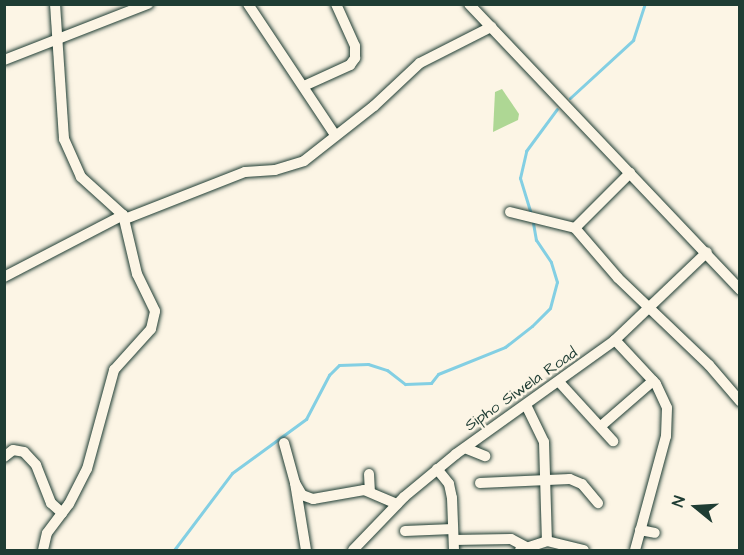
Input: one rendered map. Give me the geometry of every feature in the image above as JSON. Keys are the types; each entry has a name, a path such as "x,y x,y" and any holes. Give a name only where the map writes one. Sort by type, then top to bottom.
{"street":[{"path":"43,550 44,538 62,513 87,469 114,370 154,320 153,302 137,274 124,217 81,177 63,139 55,4"},
{"path":"248,4 335,135"},
{"path":"304,86 350,65 356,58 355,46 336,4"},
{"path":"469,4 707,252 740,290"},
{"path":"4,60 142,6"},
{"path":"4,277 124,217 245,172 291,167 335,135 420,63 491,27"},
{"path":"575,228 630,173"},
{"path":"510,212 575,228 648,308 709,365 740,401"},
{"name":"Sipho Siwela Road","path":"353,550 397,504 437,469 560,383 615,340 707,252"},
{"path":"615,340 653,381 663,396 668,420 635,550"},
{"path":"601,426 653,381"},
{"path":"560,383 614,441"},
{"path":"526,405 538,423 544,442 547,541"},
{"path":"284,443 295,483 306,550"},
{"path":"465,448 485,456"},
{"path":"4,457 13,450 24,453 36,465 51,503 62,513"},
{"path":"437,469 449,484 454,540"},
{"path":"369,474 370,491"},
{"path":"480,483 575,481 598,503"},
{"path":"295,483 302,495 313,499 370,491 397,504"},
{"path":"640,530 655,533"},
{"path":"405,531 454,540 511,539 523,549 547,541 584,550"}],"green space":[{"path":"502,89 519,114 518,120 493,132 495,92"}],"waterway":[{"path":"570,98 633,40 645,4"},
{"path":"531,214 520,178 526,151 557,109"},
{"path":"174,550 232,473 306,419 329,375 339,365 368,364 387,370 405,384 431,383 438,374 505,347 532,326 550,308 557,282 551,262 536,240 533,223"}]}
